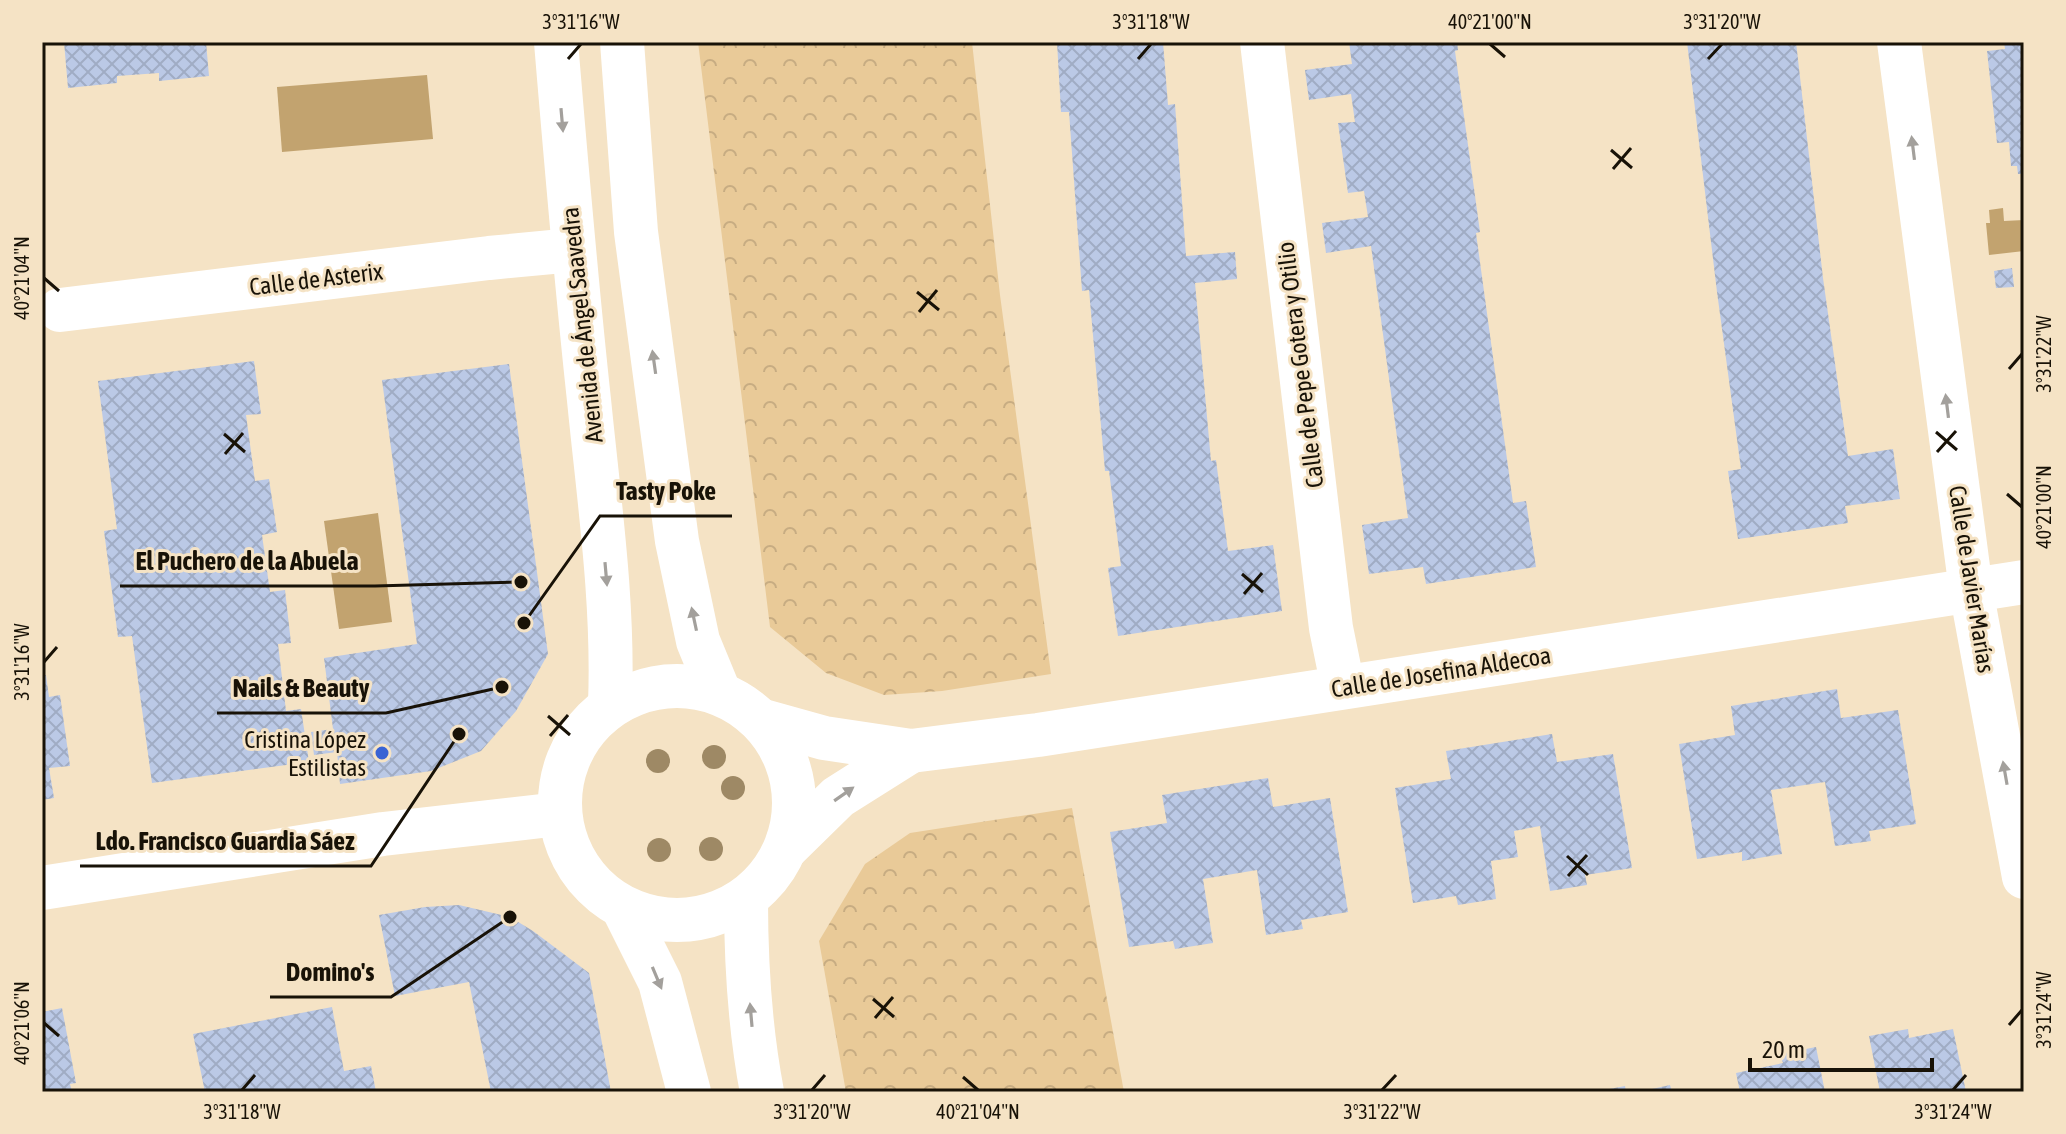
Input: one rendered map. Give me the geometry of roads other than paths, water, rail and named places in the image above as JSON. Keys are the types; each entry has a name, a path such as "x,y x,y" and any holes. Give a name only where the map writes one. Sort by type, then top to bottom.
{"street":[{"name":"Avenida de Ángel Saavedra","path":"556,42 573,250 607,581 612,647 610,704"},
{"path":"622,42 636,232 677,541 698,641 719,692"},
{"name":"Calle de Pepe Gotera y Otilio","path":"1262,42 1329,612 1343,687"},
{"name":"Calle de Javier Marías","path":"1899,42 1971,590 2024,877"},
{"name":"Calle de Asterix","path":"60,310 573,250"},
{"name":"Calle de Josefina Aldecoa","path":"763,721 824,738 911,751 1038,735 2024,582"},
{"path":"682,685 719,692 763,721 786,759 795,803 787,847 770,876 746,900 717,915 686,921 653,919 623,908 591,885 569,852 559,814 563,771 581,734 610,704 657,687 682,685"},
{"name":"Calle de Josefina Aldecoa","path":"787,847 838,797 911,751"},
{"path":"42,888 383,834 559,814"},
{"path":"746,900 746,959 755,1055 762,1092"},
{"path":"623,908 660,982 689,1092"}],"place":[{"name":"El Puchero de la Abuela","path":"521,582"},
{"name":"Tasty Poke","path":"524,623"},
{"name":"Nails & Beauty","path":"502,687"},
{"name":"Ldo. Francisco Guardia Sáez","path":"459,734"},
{"name":"Cristina López Estilistas","path":"382,753"},
{"name":"Domino's","path":"510,917"}]}
